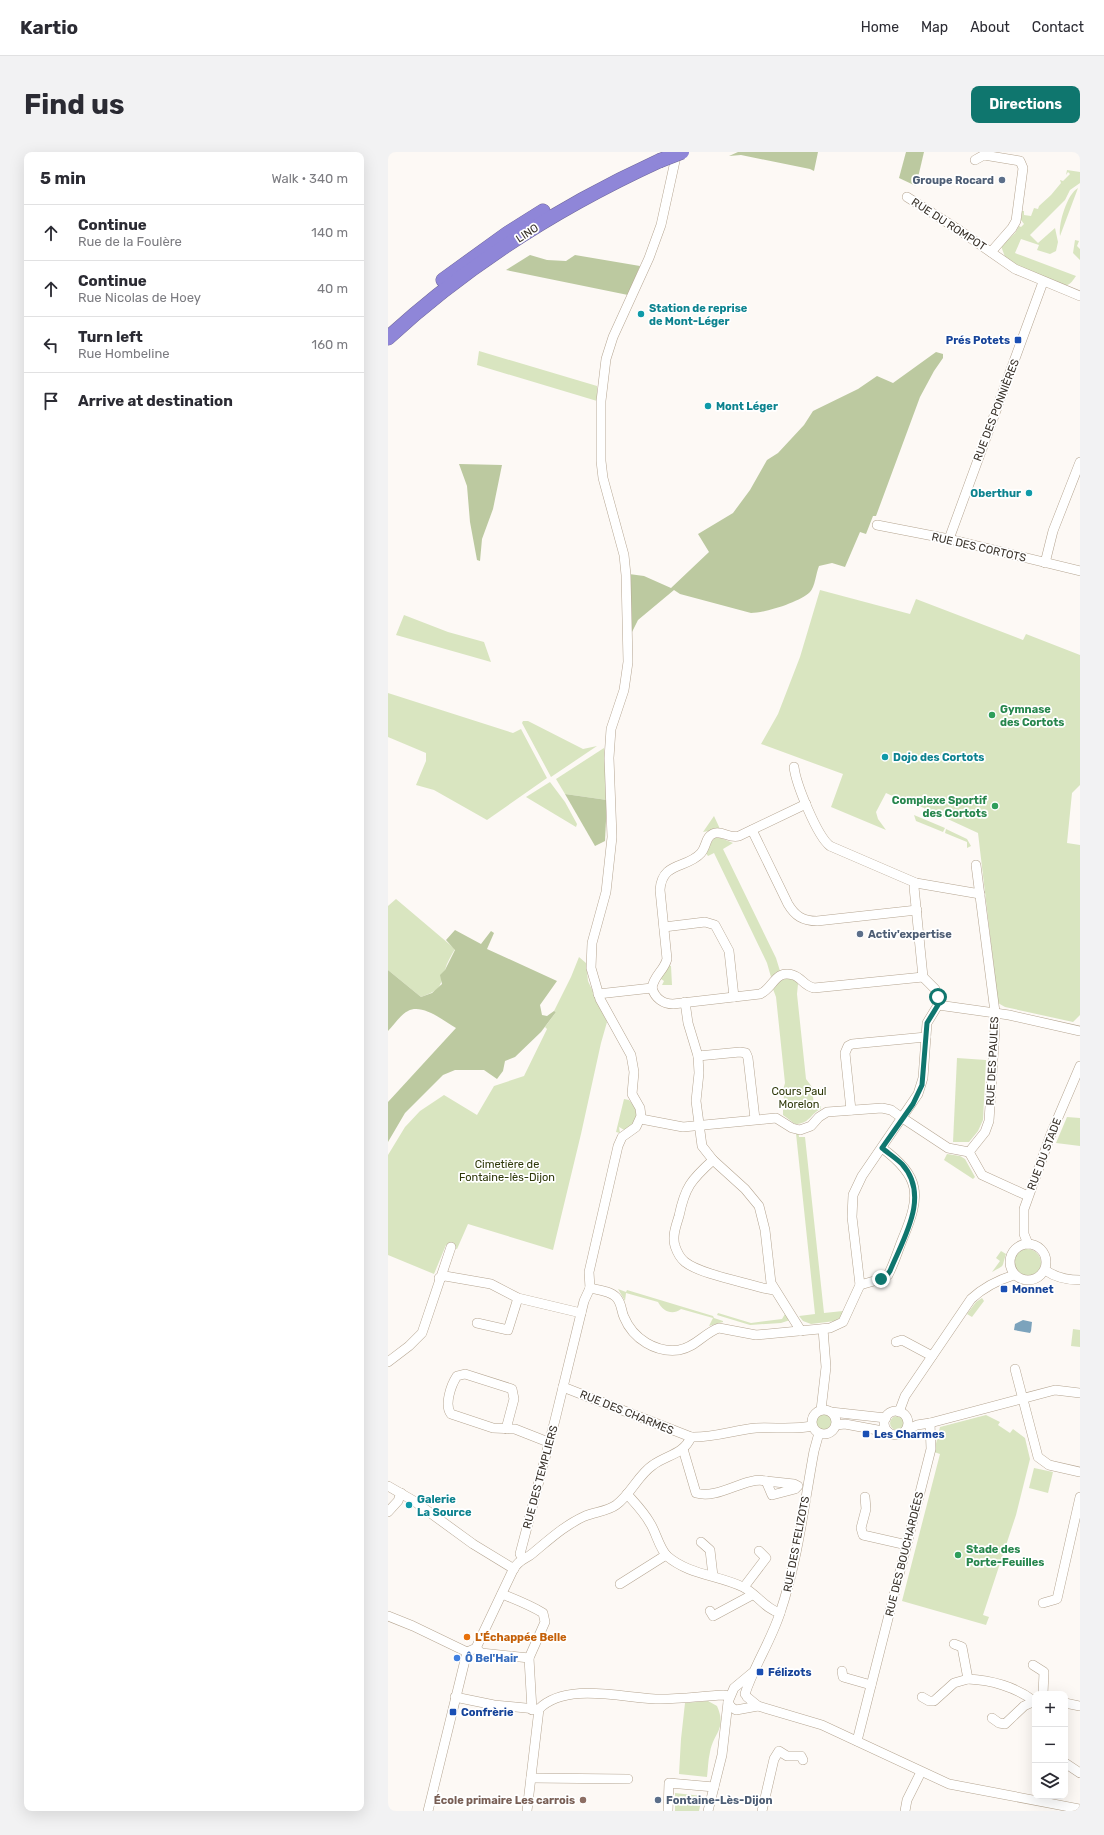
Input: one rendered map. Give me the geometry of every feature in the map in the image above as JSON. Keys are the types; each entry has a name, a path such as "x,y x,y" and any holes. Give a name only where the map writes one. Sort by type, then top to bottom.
{"highway":[{"name":"LINO","path":"388,326 430,289 508,233 603,177 658,157 682,152"},
{"name":"LINO","path":"388,338 448,288 542,223 658,157"}],"street":[{"path":"677,152 661,225 649,258 613,337 606,359 601,401 601,461 603,478 624,555 626,575 628,662 624,690 611,729 609,758 612,827 606,892 592,946 591,968 598,994 631,1055 634,1072 632,1094 640,1108 641,1119 636,1128 622,1137 618,1146 589,1272 590,1288 611,1294 617,1298 624,1318 635,1334 649,1345 663,1349 679,1350 689,1347 719,1328 756,1335 823,1329 836,1327 843,1322 860,1285 852,1203 859,1181 903,1118 922,1085 927,1023 938,1005 935,990 923,977 914,887 916,883"},
{"name":"RUE DU ROMPOT","path":"907,197 994,254 1016,221 1023,168 1020,161 1014,159 984,155 975,160"},
{"path":"994,254 1015,269 1080,296"},
{"name":"RUE DES PONNIÈRES","path":"949,540 952,528 1044,282"},
{"path":"1045,563 1053,531 1080,462"},
{"name":"RUE DES CORTOTS","path":"877,525 949,540 1080,571"},
{"path":"794,767 796,782 806,804 823,838 830,846 916,883 980,894"},
{"path":"806,804 736,837 719,833 713,834 707,840 700,855 666,872 662,879 660,890 667,961 663,969 656,975 652,988 657,997 664,1002 685,1002 762,993 768,989 776,978 784,974 794,975 805,984 814,988 923,977"},
{"path":"752,830 788,904 794,914 802,919 817,921 916,910"},
{"name":"RUE DES PAULES","path":"969,1152 984,1132 989,1121 995,1012 976,865"},
{"path":"664,927 706,922 715,925 729,951 734,997"},
{"path":"598,994 652,988"},
{"path":"685,1002 687,1020 698,1056 696,1101 702,1146 713,1160 745,1189 758,1206 762,1214 771,1283 774,1290 801,1330"},
{"path":"938,1005 995,1012 1080,1031"},
{"path":"851,1110 845,1053 848,1046 852,1044 926,1037"},
{"path":"698,1056 740,1052 746,1053 748,1058 755,1120"},
{"name":"RUE DU STADE","path":"1028,1244 1024,1234 1024,1209 1051,1134 1080,1066"},
{"path":"641,1119 676,1126 699,1126 776,1118 792,1128 804,1129 811,1126 825,1113 882,1108 891,1110 948,1148 969,1152 982,1175 1028,1196"},
{"path":"860,1285 881,1279 888,1275 914,1209 915,1193 908,1173 901,1163 882,1148"},
{"path":"713,1160 697,1174 683,1195 674,1234 675,1246 678,1254 685,1262 701,1270 774,1290"},
{"path":"1028,1244 1034,1245 1043,1252 1046,1264 1045,1270 1041,1275 1031,1281 1019,1279 1014,1275 1009,1265 1011,1254 1018,1246 1028,1244"},
{"path":"388,1362 410,1346 422,1333 439,1278 451,1246"},
{"path":"1045,1270 1050,1274 1063,1279 1080,1280"},
{"path":"899,1412 905,1396 971,1299 986,1287 1014,1275"},
{"path":"439,1278 446,1276 491,1284 518,1298 581,1313"},
{"name":"RUE DES TEMPLIERS","path":"523,1558 520,1554 585,1297 590,1288"},
{"path":"477,1323 508,1330 518,1298"},
{"path":"823,1329 826,1367 820,1410 812,1417 812,1426 819,1433 825,1434 830,1432 836,1425 845,1424 898,1435 907,1425 930,1423 1057,1390 1080,1393"},
{"path":"896,1342 902,1340 932,1356"},
{"path":"1015,1369 1036,1452 1040,1459 1049,1465 1080,1472"},
{"path":"506,1429 514,1399 512,1389 465,1374 457,1376 448,1403 451,1414 493,1428 515,1430 548,1442"},
{"name":"RUE DES CHARMES","path":"563,1387 691,1437"},
{"path":"820,1410 886,1418"},
{"path":"831,1412 835,1417 836,1425"},
{"path":"888,1432 885,1425 886,1418 891,1413 899,1412 905,1416 907,1425"},
{"name":"RUE DES BOUCHARDÉES","path":"857,1741 931,1449 930,1423"},
{"path":"431,1809 455,1697 472,1650 514,1569 523,1558 532,1554 544,1543 585,1516 616,1505 627,1494 644,1472 654,1464 683,1449 691,1437 704,1437 755,1428 799,1428 812,1426"},
{"name":"RUE DES FELIZOTS","path":"746,1696 753,1673 780,1613 790,1582 807,1488 819,1433"},
{"path":"683,1449 696,1492 714,1493 757,1481 794,1484 807,1488"},
{"path":"766,1481 772,1495 795,1489 798,1486"},
{"path":"388,1486 401,1493 473,1544 514,1569"},
{"path":"388,1512 398,1501 401,1493"},
{"path":"627,1494 650,1522 666,1555 683,1567 744,1587 773,1611 780,1613"},
{"path":"865,1497 866,1509 861,1528 863,1535 907,1546"},
{"path":"1042,1602 1057,1599 1080,1497"},
{"path":"701,1542 710,1550 712,1576"},
{"path":"744,1587 766,1558 759,1551"},
{"path":"620,1584 666,1555"},
{"path":"502,1594 529,1604 543,1613 546,1622 529,1658 536,1709 527,1811"},
{"path":"710,1612 713,1616 752,1595"},
{"path":"388,1616 482,1653 529,1658"},
{"path":"954,1644 962,1647 968,1679"},
{"path":"1033,1665 1044,1672 1043,1691"},
{"path":"842,1671 843,1678 871,1685"},
{"name":"RUE DES FELIZOTS","path":"730,1697 734,1688 753,1673"},
{"path":"922,1696 929,1701 934,1701 954,1683 968,1679 997,1683 1023,1693 1032,1700"},
{"path":"730,1697 740,1691 758,1706 822,1725 920,1772 949,1784 1080,1809"},
{"path":"455,1697 494,1705 536,1709 552,1700 573,1694 663,1699 723,1694 730,1697"},
{"path":"725,1730 747,1704 746,1696"},
{"path":"730,1697 733,1709 758,1706"},
{"path":"708,1811 722,1755 730,1697"},
{"path":"992,1718 999,1723 1005,1724 1019,1710 1032,1702"},
{"path":"1068,1704 1080,1706"},
{"path":"762,1811 774,1759 779,1751 787,1756 801,1756 803,1760"},
{"path":"1068,1765 1080,1774"},
{"path":"905,1811 907,1800 920,1772"},
{"path":"531,1778 628,1779"},
{"path":"668,1811 669,1783 714,1787"}],"green space":[{"path":"738,152 818,152 814,171 741,155 729,156"},
{"path":"906,152 924,152 916,186 899,178"},
{"path":"1067,170 1080,172 1080,183 1070,190 1065,200 1030,235 1038,243 1055,228 1058,242 1056,251 1050,254 1037,250 1039,245 1021,239 1015,253 1076,276 1071,283 1062,285 1026,272 1011,263 1004,255 1001,246 1015,233 1019,226 1021,227 1024,224 1021,220 1022,211 1024,211 1024,215 1031,216 1034,208 1038,209 1039,206 1051,195 1061,183 1060,180 1063,181 1070,174 1068,172 1066,175"},
{"path":"1078,188 1060,236 1060,224 1064,210 1070,196"},
{"path":"1075,240 1079,241 1077,246 1080,249 1080,260 1073,253"},
{"path":"530,255 547,260 566,261 575,255 640,266 628,295 506,270"},
{"path":"479,351 597,386 597,401 477,365"},
{"path":"936,352 943,354 943,358 920,397 876,516 873,516 866,534 860,532 845,567 832,563 819,566 813,587 805,596 799,600 757,613 751,613 680,594 674,590 638,620 631,634 629,574 644,576 671,588 709,552 698,534 733,513 750,490 767,460 778,453 804,425 813,411 858,389 877,376 893,383"},
{"path":"459,464 502,465 493,509 482,539 480,561 477,560 470,522 467,486"},
{"name":"Complexe Sportif des Cortots","path":"820,590 910,614 916,599 1023,640 1026,634 1080,655 1080,785 1072,793 1067,843 1080,845 1080,1015 1073,1022 1005,1007 998,1003 978,833 913,803 908,797 899,799 886,793 876,812 878,819 886,830 831,807 843,774 761,744 778,714 800,657"},
{"path":"404,615 448,632 484,642 491,662 396,635"},
{"path":"388,693 513,733 521,729 547,778 487,820 434,790 416,785 426,761 426,753 388,737"},
{"path":"523,721 528,721 583,749 597,746 551,777 522,723"},
{"path":"604,748 607,800 565,794 556,779"},
{"path":"550,782 565,802 577,824 576,827 526,797"},
{"path":"565,794 607,800 605,841 595,846"},
{"path":"914,815 945,828 943,832 916,821"},
{"path":"714,816 720,829 703,832"},
{"path":"946,829 967,839 971,846 967,848 967,842 945,833"},
{"name":"Cours Paul Morelon","path":"715,838 721,838 733,843 723,849 776,958 780,971 775,973 779,981 789,979 794,980 798,984 797,994 806,1079 812,1087 814,1106 821,1106 821,1109 805,1122 797,1124 799,1137 805,1137 824,1313 843,1311 841,1317 835,1321 811,1324 803,1321 799,1316 815,1314 795,1124 783,1115 783,1110 785,1109 783,1090 785,1083 776,997 773,989 777,983 773,975 771,977 767,963 714,853 708,856 706,853"},
{"path":"396,899 455,949 448,962 442,981 438,988 421,997 388,970 388,906"},
{"path":"455,930 481,944 491,931 494,933 487,949 557,981 540,1005 542,1015 547,1016 554,1011 556,1012 541,1032 515,1057 505,1061 503,1071 497,1079 484,1070 455,1070 443,1075 405,1113 388,1142 388,1102 456,1028 433,1014 420,1009 414,1009 402,1015 388,1031 388,970 421,997 432,993 442,984 440,975 445,970 455,950 446,940"},
{"name":"Cimetière de Fontaine-lès-Dijon","path":"579,957 586,963 588,981 607,1022 553,1250 468,1224 457,1249 446,1245 434,1274 388,1255 388,1155 405,1127 420,1111 444,1095 477,1115 494,1086 524,1076 547,1029 545,1027 556,1012 554,1011"},
{"path":"668,965 671,966 672,985 662,985 664,981 658,977"},
{"path":"957,1058 986,1060 983,1120 978,1131 969,1142 953,1142"},
{"path":"624,1099 629,1100 637,1110 636,1121 626,1131 619,1127 620,1133 616,1132"},
{"path":"1067,1117 1080,1118 1080,1146 1056,1143"},
{"path":"947,1154 960,1156 965,1159 975,1177 973,1179 944,1160"},
{"path":"1027,1249 1037,1253 1041,1263 1037,1273 1027,1277 1017,1273 1013,1263 1017,1253"},
{"path":"1001,1251 1006,1254 1003,1264 1001,1267 992,1272 1000,1261 996,1258"},
{"path":"618,1289 626,1292 627,1290 713,1316 714,1318 723,1322 709,1326 713,1318 681,1309 674,1312 668,1312 662,1308 658,1302 626,1293 625,1301"},
{"path":"982,1298 984,1301 972,1317 967,1314 976,1302"},
{"path":"718,1313 751,1323 782,1319 785,1314 790,1320 781,1323 750,1325 717,1315"},
{"path":"1073,1329 1080,1330 1080,1347 1071,1346"},
{"path":"824,1412 830,1415 833,1421 830,1427 824,1430 818,1427 815,1421 818,1415"},
{"name":"Stade des Porte-Feuilles","path":"986,1415 1000,1422 998,1425 1010,1433 1013,1429 1025,1438 1030,1459 1016,1515 983,1615 989,1617 986,1625 902,1601 940,1454 934,1452 940,1427"},
{"path":"894,1416 900,1416 904,1420 904,1426 900,1430 894,1430 890,1426 890,1420"},
{"path":"1034,1468 1053,1472 1048,1493 1029,1488"},
{"path":"708,1701 717,1706 721,1720 719,1730 710,1752 707,1777 679,1774 685,1703"},
{"path":"675,1793 702,1796 699,1811 675,1811"}],"water":[{"path":"1023,1320 1032,1322 1030,1333 1014,1330 1015,1324"}],"place":[{"name":"Groupe Rocard","path":"1002,180"},
{"name":"Station de reprise de Mont-Léger","path":"641,314"},
{"name":"Prés Potets","path":"1018,340"},
{"name":"Mont Léger","path":"708,406"},
{"name":"Oberthur","path":"1029,493"},
{"name":"Gymnase des Cortots","path":"992,715"},
{"name":"Dojo des Cortots","path":"885,757"},
{"name":"Complexe Sportif des Cortots","path":"995,806"},
{"name":"Activ'expertise","path":"860,934"},
{"name":"Monnet","path":"1004,1289"},
{"name":"Les Charmes","path":"866,1434"},
{"name":"Galerie La Source","path":"409,1505"},
{"name":"Stade des Porte-Feuilles","path":"958,1555"},
{"name":"L'Échappée Belle","path":"467,1637"},
{"name":"Ô Bel'Hair","path":"457,1658"},
{"name":"Félizots","path":"760,1672"},
{"name":"Confrèrie","path":"453,1712"},
{"name":"École primaire Les carrois","path":"583,1800"},
{"name":"Fontaine-Lès-Dijon","path":"658,1800"}],"route":[{"path":"881,1279 885,1278 890,1271 913,1215 915,1203 914,1186 905,1168 882,1148 913,1104 922,1085 927,1023 938,1005 938,997"}]}
